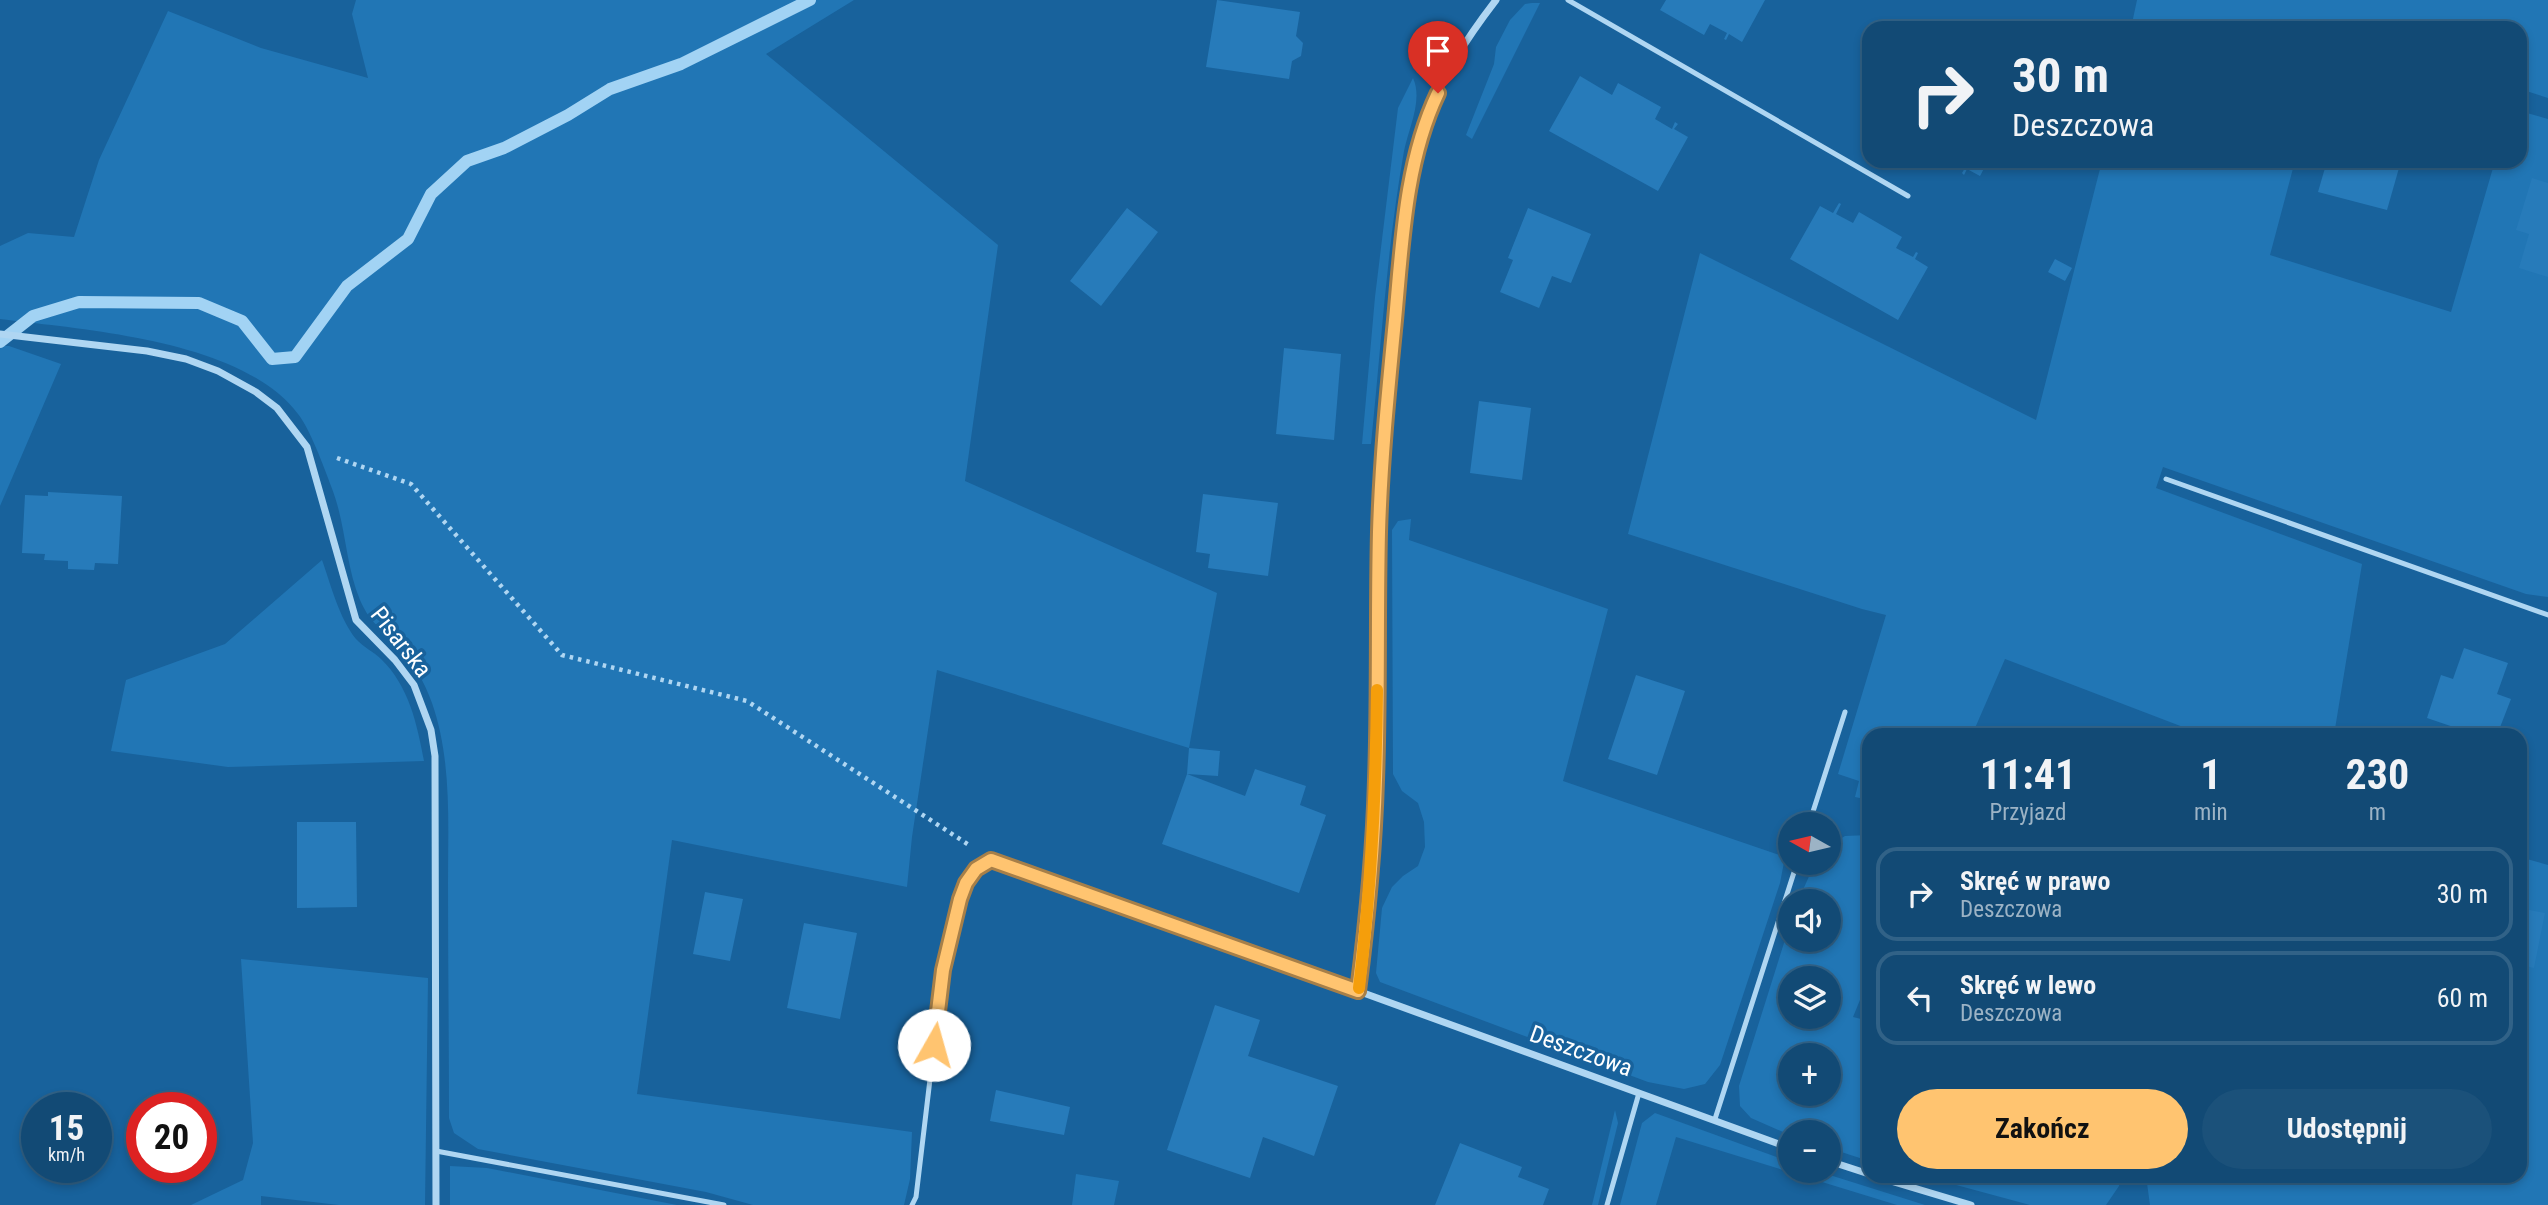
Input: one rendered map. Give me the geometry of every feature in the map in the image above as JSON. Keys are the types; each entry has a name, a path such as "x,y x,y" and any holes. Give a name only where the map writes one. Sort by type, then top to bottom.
{"street":[{"path":"1358,991 1369,904 1376,781 1379,531 1385,421 1407,210 1428,114 1447,72 1473,29 1496,0"},
{"name":"Pisarska","path":"0,334 147,351 186,359 218,371 256,392 277,408 307,447 356,620 395,660 414,685 431,730 435,756 436,1205"},
{"name":"Deszczowa","path":"1358,991 1778,1143"},
{"path":"1841,1165 1862,1172"},
{"path":"1898,1183 1971,1205"}],"lane":[{"path":"1568,0 1908,196"},
{"path":"2166,479 2548,615"},
{"path":"1813,812 1845,712"},
{"name":"Deszczowa","path":"991,860 1358,991"},
{"path":"912,1205 916,1197 943,970 966,883 976,869 991,860"},
{"path":"1715,1119 1793,875"},
{"path":"1607,1205 1639,1093"},
{"path":"436,1151 724,1205"}],"path":[{"path":"307,447 411,484 562,655 747,701 991,860"}],"shaded area":[{"path":"356,0 854,0 766,54 998,245 965,481 1217,593 1189,748 937,670 907,887 672,840 637,1094 912,1132 910,1179 904,1205 753,1205 706,1192 478,1149 454,1133 449,1118 448,792 443,747 429,695 413,664 397,644 372,621 360,600 351,572 336,500 307,428 298,414 273,389 240,369 202,354 118,334 0,319 0,246 28,233 74,237 99,160 168,11 261,48 368,78 352,14"},
{"path":"2137,0 2548,0 2548,98 2527,91 2527,21 2132,21"},
{"path":"1540,3 1472,139 1466,135 1494,64 1496,47 1510,20 1525,4"},
{"path":"1413,78 1416,104 1404,151 1393,224 1371,444 1362,444 1375,297 1398,108"},
{"path":"2527,113 2548,119 2548,597 2526,594 2163,467 2156,488 2362,564 2335,728 2186,728 2005,659 1975,728 1862,728 1862,798 1855,797 1859,781 1838,774 1886,615 1628,534 1700,253 2036,420 2100,168 2293,168 2270,255 2451,312 2493,168 2527,168"},
{"path":"0,346 9,346 61,364 0,506"},
{"path":"1411,519 1409,540 1608,609 1563,781 1778,855 1780,883 1720,1065 1705,1084 1684,1089 1648,1082 1380,982 1376,973 1382,908 1392,887 1418,866 1425,847 1424,822 1418,803 1402,791 1393,774 1392,530 1398,521"},
{"path":"322,560 350,631 359,642 378,656 399,681 415,720 424,761 228,767 111,751 126,680 225,644"},
{"path":"1862,835 1862,995 1853,1017 1862,1019 1862,1159 1841,1152 1841,1120 1778,1120 1778,1130 1751,1118 1740,1106 1739,1086 1781,952 1841,952 1841,889 1803,889 1810,875 1841,875 1841,838"},
{"path":"2527,859 2548,865 2548,1205 2150,1205 2147,1183 2527,1183"},
{"path":"241,959 428,978 425,1205 339,1205 261,1196 261,1205 191,1205 243,1180 253,1143"},
{"path":"1615,1110 1618,1123 1598,1205 1592,1205"},
{"path":"1655,1113 1778,1158 1778,1168 1676,1137 1656,1205 1620,1205 1642,1123"},
{"path":"450,1166 487,1168 677,1205 450,1205"},
{"path":"1076,1174 1119,1181 1114,1205 1072,1205"},
{"path":"1841,1179 1925,1205 1897,1205 1826,1183 1841,1183"},
{"path":"1949,1183 2120,1183 2106,1205 2030,1205"}],"building":[{"path":"1217,0 1300,12 1296,36 1303,43 1301,56 1292,61 1289,79 1206,67"},
{"path":"1666,0 1765,0 1742,42 1729,34 1726,40 1724,39 1727,33 1710,24 1704,35 1660,10"},
{"path":"1580,76 1612,95 1618,83 1661,107 1655,119 1672,129 1675,122 1678,124 1674,129 1688,137 1658,191 1549,131"},
{"path":"1965,168 1984,168 1980,176 1967,169 1964,175 1962,173"},
{"path":"2325,168 2399,168 2387,210 2318,192"},
{"path":"2532,178 2548,183 2548,277 2519,268 2529,234 2516,230"},
{"path":"1839,203 1841,204 1836,214 1853,223 1859,212 1902,237 1896,248 1913,257 1918,253 1915,259 1928,267 1898,320 1790,259 1820,206 1833,213"},
{"path":"1127,208 1158,232 1101,306 1070,281"},
{"path":"1528,208 1591,234 1571,283 1552,276 1539,308 1500,292 1513,260 1508,258"},
{"path":"2055,259 2072,268 2065,281 2048,272"},
{"path":"1284,348 1341,354 1334,440 1276,434"},
{"path":"1479,401 1531,408 1522,480 1470,473"},
{"path":"48,492 122,496 118,564 95,563 94,570 68,569 68,561 44,560 45,554 22,553 25,495 48,496"},
{"path":"1203,494 1278,503 1268,576 1208,568 1210,554 1196,552"},
{"path":"2464,648 2508,663 2497,694 2511,699 2500,728 2456,728 2427,718 2441,675 2453,679"},
{"path":"1636,675 1685,691 1657,775 1608,759"},
{"path":"1189,748 1220,751 1218,776 1187,774"},
{"path":"1255,769 1306,786 1300,805 1326,815 1299,893 1162,844 1187,774 1245,796"},
{"path":"297,822 356,822 357,907 297,908"},
{"path":"705,892 743,899 730,961 693,954"},
{"path":"2527,909 2545,913 2534,968 2527,966"},
{"path":"804,923 857,933 840,1019 787,1008"},
{"path":"1215,1005 1260,1020 1248,1056 1338,1086 1314,1156 1263,1137 1250,1178 1167,1150"},
{"path":"996,1090 1070,1107 1064,1135 990,1121"},
{"path":"1460,1143 1522,1167 1518,1177 1549,1189 1543,1205 1435,1205"}],"waterway":[{"path":"0,342 33,316 79,302 199,303 242,321 272,359 295,357 347,286 408,239 431,194 467,161 504,148 568,115 610,89 681,64 810,0"}],"slow traffic":[{"path":"1359,988 1369,904 1376,781 1377,690"}],"route":[{"path":"934,1045 943,970 960,899 966,883 976,869 991,860 1358,991 1369,904 1376,781 1379,531 1385,421 1407,210 1422,135 1438,93"}]}
